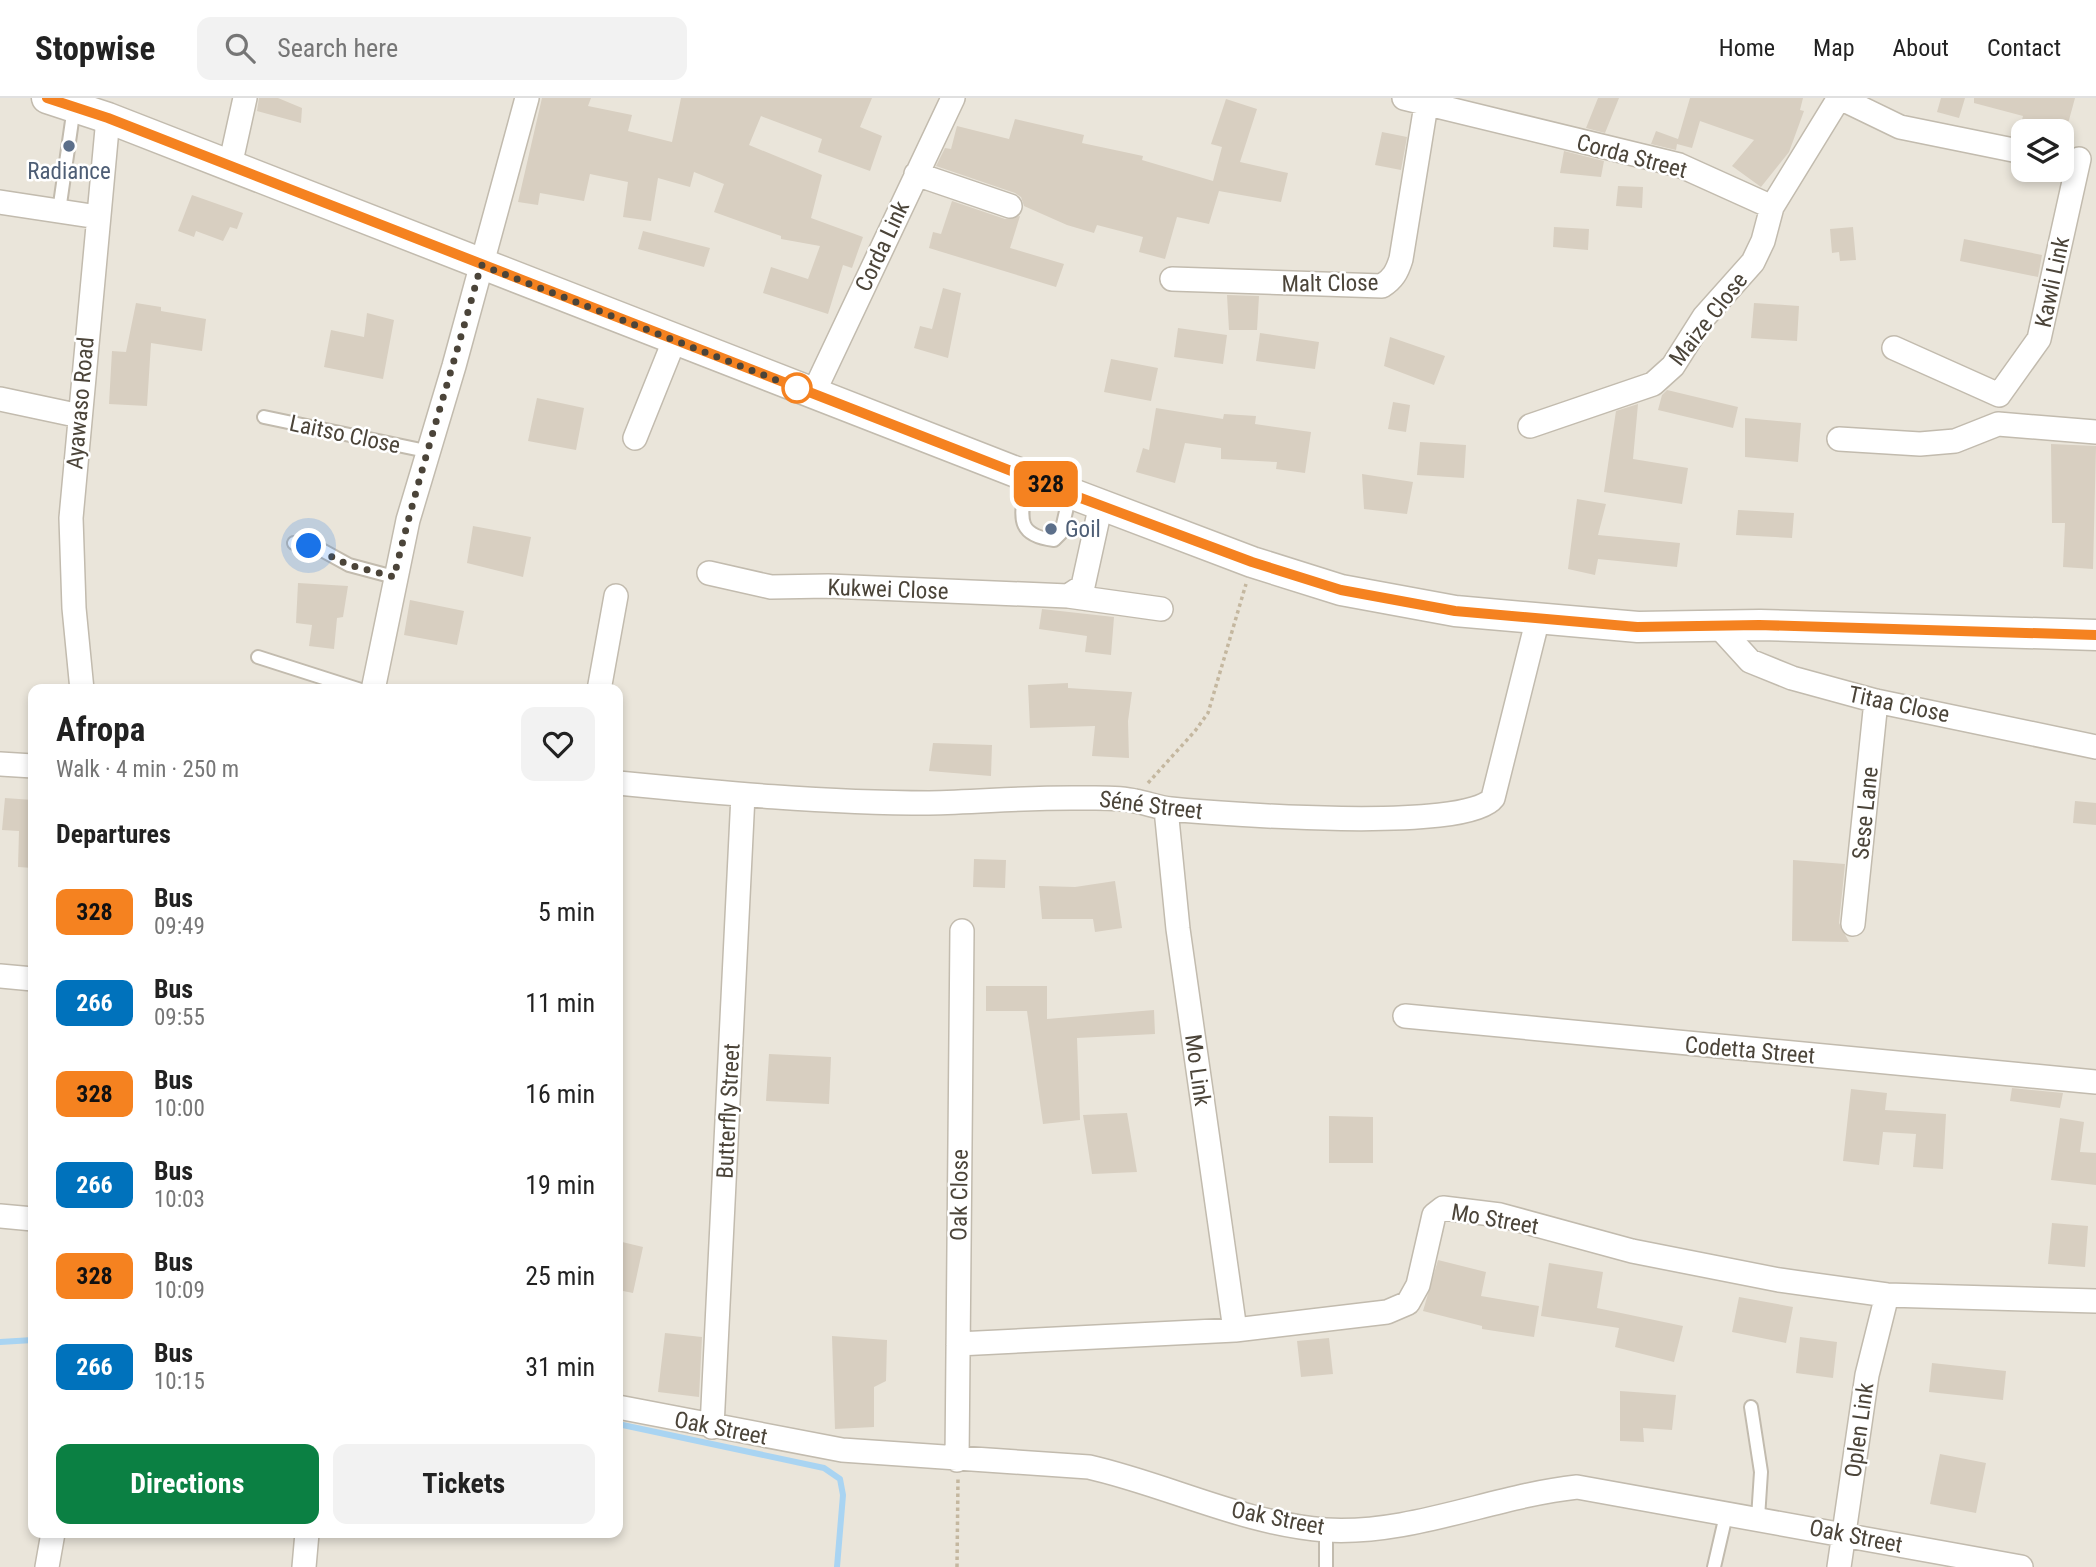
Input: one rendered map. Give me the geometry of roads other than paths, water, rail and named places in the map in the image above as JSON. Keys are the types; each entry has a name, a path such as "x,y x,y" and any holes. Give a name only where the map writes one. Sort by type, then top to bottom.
{"street":[{"path":"230,166 245,98"},
{"path":"374,684 394,577 426,452 454,366 527,98"},
{"name":"Corda Link","path":"813,394 953,98"},
{"path":"1772,207 1839,98 1900,127 2011,150"},
{"name":"Corda Street","path":"1415,101 1679,165 1772,207"},
{"name":"Malt Close","path":"1172,279 1382,286 1390,281 1398,272 1401,259 1415,101"},
{"path":"60,102 108,118 1070,494 1252,562 1341,590 1455,611 1637,627 1719,626 2096,635"},
{"name":"Ayawaso Road","path":"81,684 74,608 71,530 108,118"},
{"name":"Kawli Link","path":"1999,394 2039,340 2079,158"},
{"path":"916,174 1010,206"},
{"path":"0,202 98,217"},
{"name":"Maize Close","path":"1530,426 1653,384 1673,366 1704,317 1753,262 1763,241 1772,207"},
{"path":"635,438 674,341"},
{"path":"1894,348 1999,394 1998,424"},
{"path":"0,400 80,416"},
{"path":"1839,439 1920,444 1955,441 1998,424 2096,432"},
{"path":"1068,596 1083,586 1101,504"},
{"name":"Kukwei Close","path":"709,573 771,587 828,586 1068,596 1161,609"},
{"path":"600,684 616,596"},
{"name":"Séné Street","path":"623,783 743,794 904,802 1080,798 1132,800 1166,809 1227,814 1401,818 1460,814 1488,806 1493,798 1538,618"},
{"name":"Titaa Close","path":"1719,626 1750,661 1793,678 1876,701 2096,747"},
{"name":"Sese Lane","path":"1853,924 1876,701"},
{"path":"0,764 28,766"},
{"name":"Butterfly Street","path":"712,1427 743,794"},
{"name":"Mo Link","path":"1166,809 1178,929 1235,1330"},
{"name":"Oak Close","path":"957,1460 962,931"},
{"path":"0,976 28,979"},
{"name":"Codetta Street","path":"1405,1016 2096,1082"},
{"name":"Mo Street","path":"958,1344 1235,1330 1387,1312 1408,1303 1418,1285 1434,1215 1443,1208 1500,1215 1632,1251 1779,1280 1887,1295 2096,1301"},
{"path":"0,1216 28,1219"},
{"name":"Oplen Link","path":"1839,1567 1867,1375 1887,1295"},
{"name":"Oak Street","path":"623,1408 842,1450 1089,1467 1123,1474 1241,1513 1326,1530 1384,1528 1548,1490 1577,1487 1727,1511 2021,1567"},
{"path":"47,1567 52,1538"},
{"path":"304,1567 307,1538"}],"lane":[{"path":"59,211 60,102"},
{"name":"Laitso Close","path":"264,417 426,452"},
{"path":"1027,477 1023,525 1029,534 1037,538 1054,540 1061,533 1070,494"},
{"path":"294,543 318,548 349,565 394,577"},
{"path":"258,657 342,684"},
{"path":"1751,1407 1761,1472 1758,1518"},
{"path":"1714,1567 1727,1511"},
{"path":"1326,1530 1326,1567"}],"waterway":[{"path":"0,1342 28,1340"},
{"path":"623,1425 824,1468 840,1479 843,1495 837,1567"}],"place":[{"name":"Radiance","path":"69,146"},
{"name":"Goil","path":"1051,529"}]}
